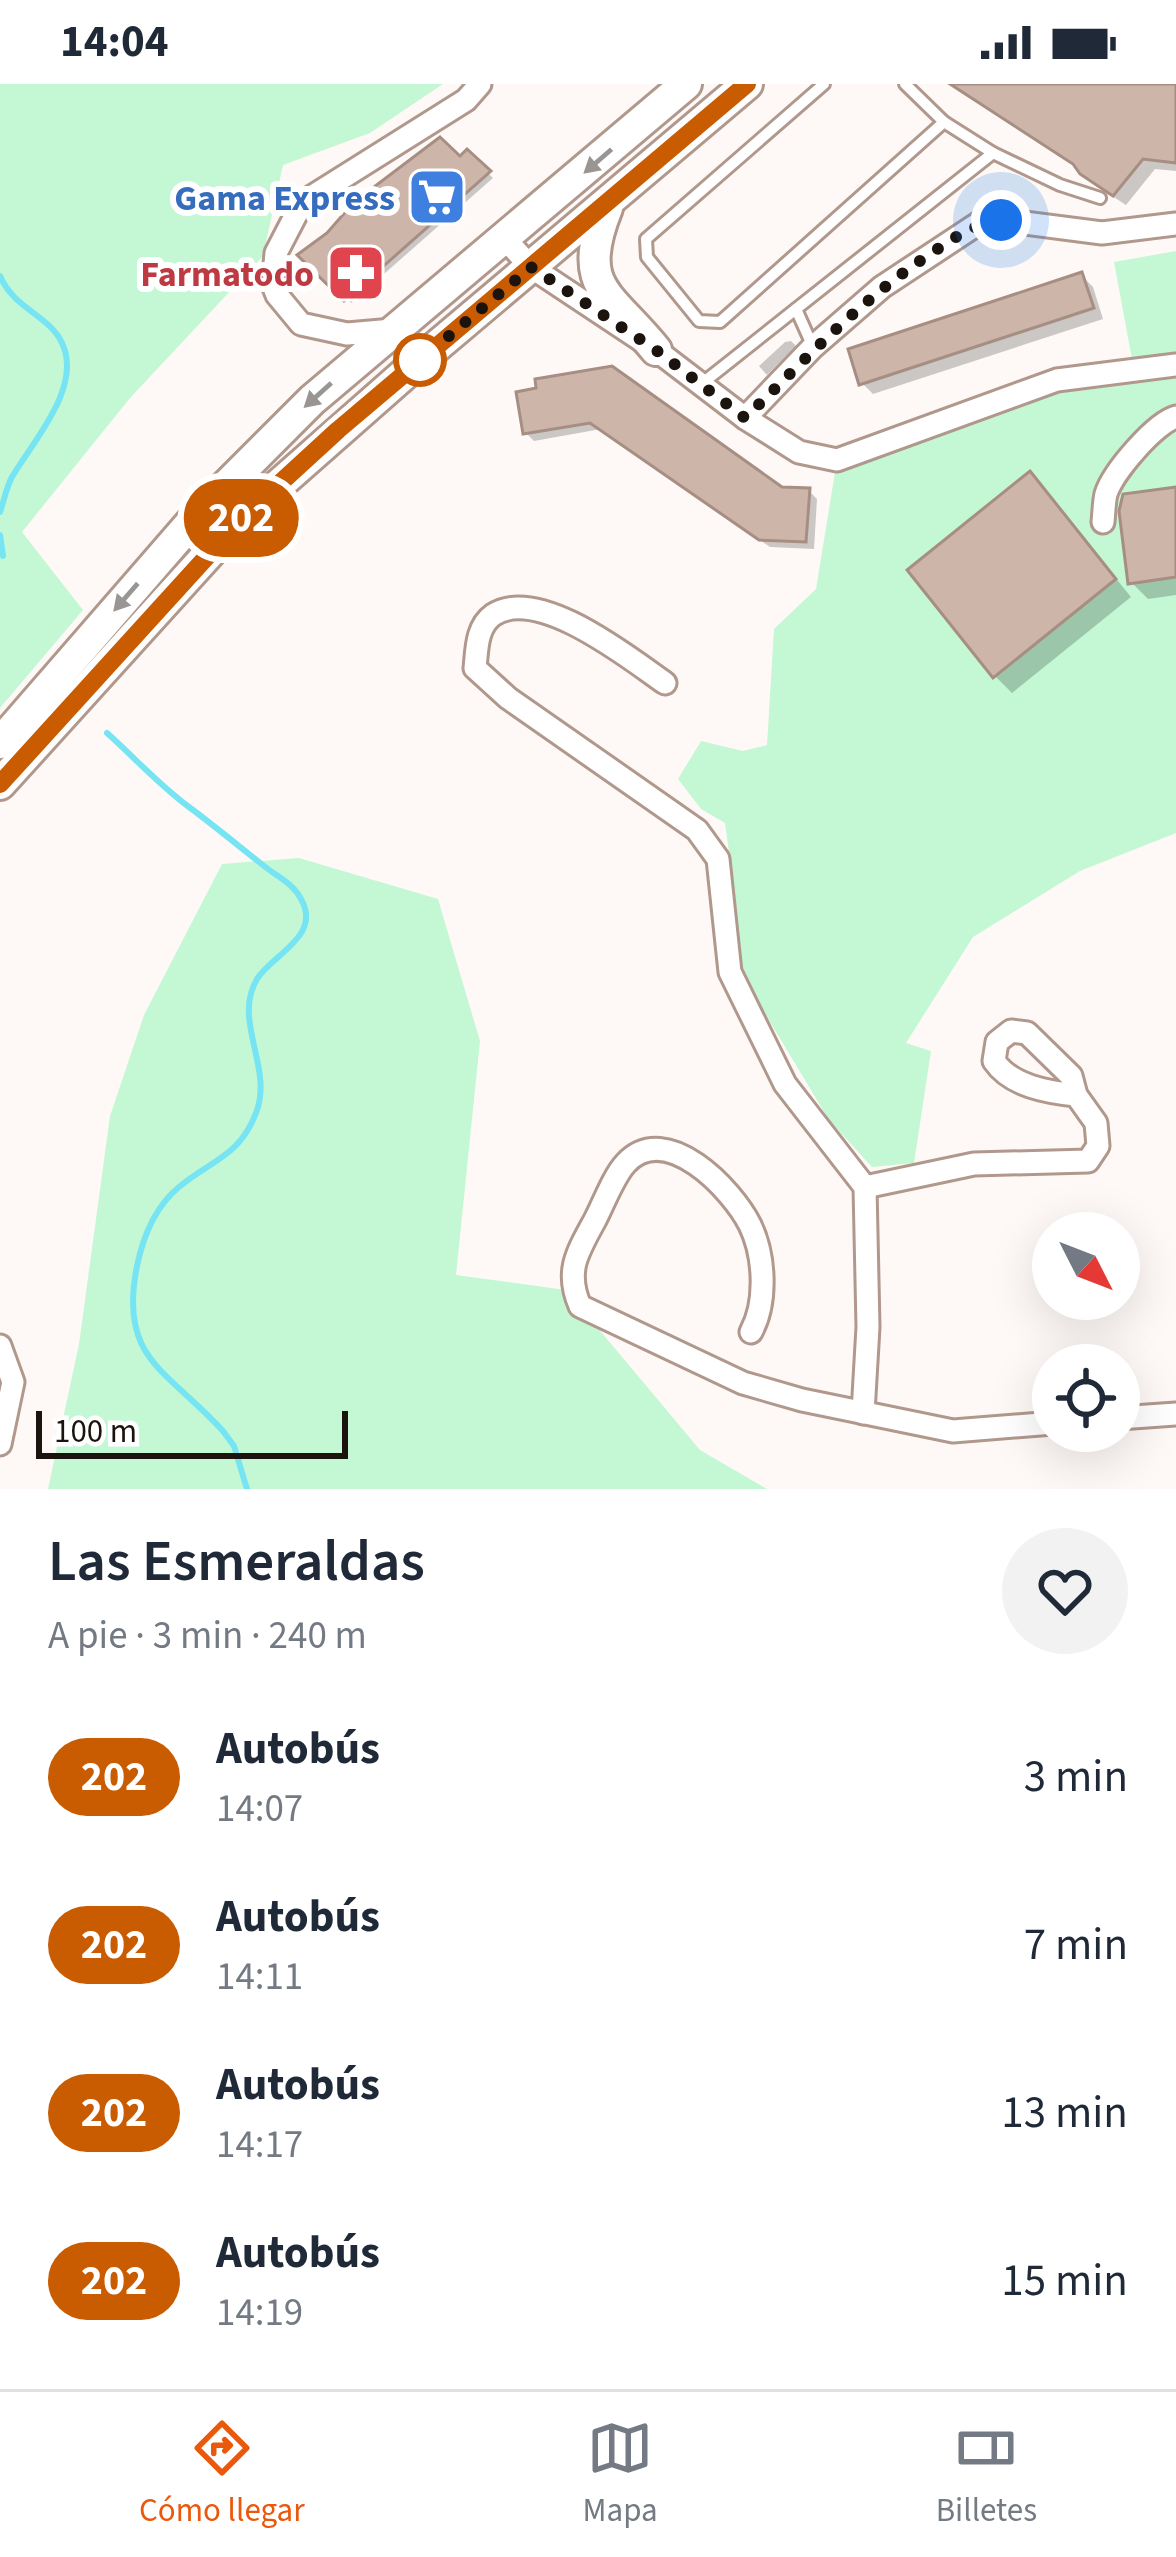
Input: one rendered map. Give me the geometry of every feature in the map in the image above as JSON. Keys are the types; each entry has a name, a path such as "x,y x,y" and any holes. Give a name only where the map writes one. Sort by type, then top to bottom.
{"main road":[{"path":"0,743 203,509 312,400 686,84"},
{"path":"0,784 242,518 747,84"},
{"path":"608,203 595,236 593,273 656,350"}],"street":[{"path":"394,330 347,334 301,324 273,285 276,254 302,203 466,100 480,84"},
{"path":"745,418 813,347 882,287 979,223 1001,220 1102,233 1176,224"},
{"path":"505,239 531,267 656,350 745,418 799,452 838,460 1057,380 1176,365"},
{"path":"1102,522 1113,482 1155,428 1176,417"},
{"path":"665,683 590,632 549,613 518,609 493,615 478,635 475,668 508,698 697,830 718,859 730,972 785,1084 865,1187 868,1327 863,1413"},
{"path":"865,1187 974,1164 1088,1160 1098,1146 1096,1123 1076,1095"},
{"path":"751,1332 762,1312 761,1271 750,1225 706,1170 680,1152 654,1150 627,1161 578,1252 570,1283 580,1306 742,1383 952,1431 1032,1425"},
{"path":"0,1346 14,1382 0,1444"},
{"path":"1140,1417 1176,1414"}],"lane":[{"path":"824,84 646,239 646,257 699,321 720,322 944,122"},
{"path":"905,84 944,122 993,152 1100,197"},
{"path":"698,386 993,152"},
{"path":"796,309 813,347"}],"green space":[{"path":"0,84 443,84 370,133 283,165 263,256 130,398 22,532 83,610 0,708"},
{"path":"1176,251 1176,833 1080,871 973,937 906,1043 931,1051 914,1163 872,1167 829,1120 737,967 737,912 725,823 701,809 678,779 701,741 743,751 767,745 774,629 816,589 837,460 954,417 1134,370 1114,262"},
{"path":"299,858 438,899 480,1041 456,1275 566,1290 700,1450 767,1489 48,1489 79,1344 110,1116 144,1015 222,864"}],"building":[{"path":"950,84 1176,84 1176,163 1143,159 1113,196 1073,164"},
{"path":"440,137 460,156 467,149 491,171 344,301 297,255 327,233 354,202"},
{"path":"1082,272 1094,308 859,385 848,349"},
{"path":"612,366 782,487 810,488 806,542 759,540 590,423 523,434 516,392 536,388 535,379"},
{"path":"1030,471 1116,579 993,678 907,570"},
{"path":"1176,487 1176,577 1128,584 1119,511 1123,494"}],"waterway":[{"path":"0,276 14,296 56,333 67,360 61,395 12,477 0,512"},
{"path":"0,535 3,556"},
{"path":"107,733 178,798 291,886 306,912 301,934 264,970 251,995 250,1028 260,1079 256,1113 233,1149 179,1187 157,1213 140,1255 133,1298 141,1343 152,1361 234,1446 247,1489"}],"bus line":[{"name":"202","path":"0,784 242,518 338,430 747,84"}],"place":[{"name":"Gama Express","path":"437,197"},
{"name":"Farmatodo","path":"356,273"}],"route":[{"path":"420,360 531,267 632,333 745,418 813,347 882,287 979,223 1001,220"}]}
